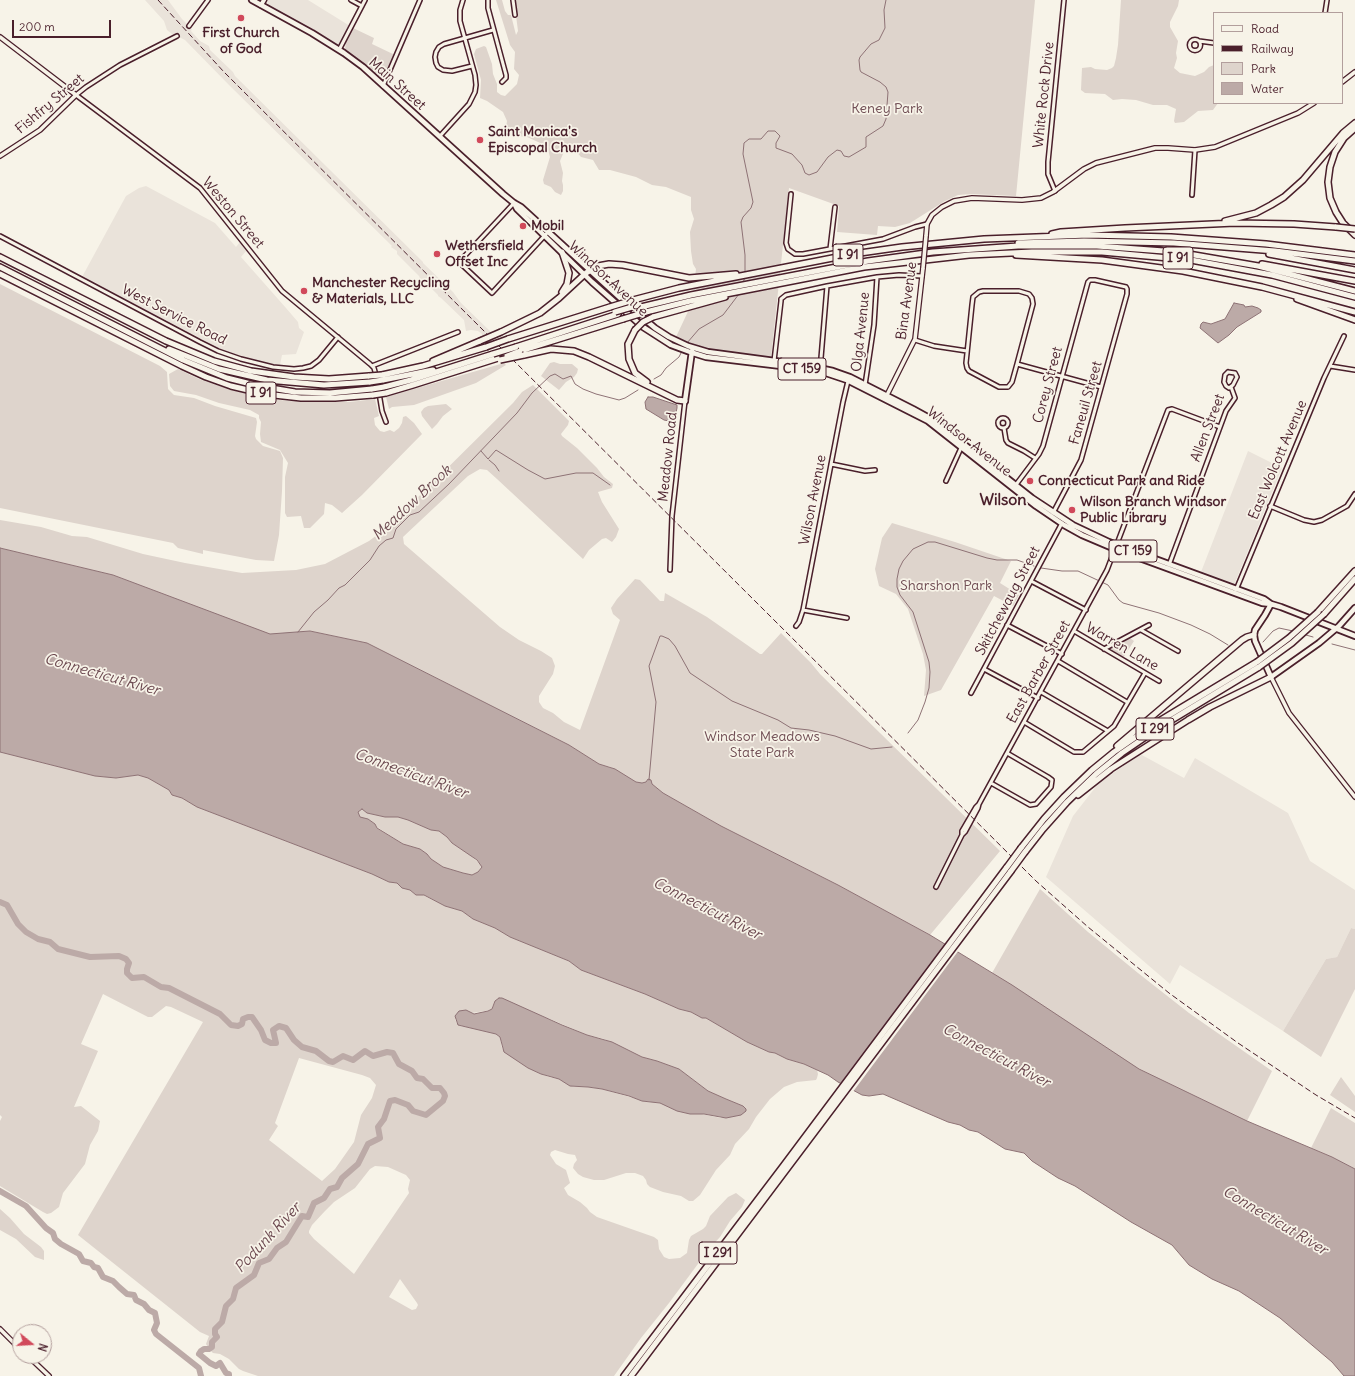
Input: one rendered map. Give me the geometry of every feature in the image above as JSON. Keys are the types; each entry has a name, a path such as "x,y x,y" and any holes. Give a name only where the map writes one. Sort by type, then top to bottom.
{"highway":[{"path":"1202,224 1247,216 1278,201 1303,180 1339,137 1355,123"},
{"path":"1355,128 1344,138 1335,152 1330,167 1328,182 1330,198 1336,212 1343,223 1355,235"},
{"path":"1046,236 1061,232 1202,224 1263,223 1355,229"},
{"name":"I 91","path":"0,257 166,341 214,361 252,371 300,378 370,379 383,378 424,366 610,307 672,290 732,276 764,272 853,254 902,247 976,239 1113,235 1201,238 1273,244 1355,255"},
{"path":"760,280 874,257 973,246 1084,241 1191,244 1275,251 1355,261"},
{"path":"1191,244 1284,256 1355,270"},
{"path":"383,378 422,373 640,306 727,286 888,258 995,247 1057,246 1158,250 1258,263 1355,281"},
{"path":"555,302 565,289 568,278 568,268 564,250"},
{"name":"I 91","path":"0,274 206,377 232,386 271,395 328,399 373,395 385,390 413,386 489,361 522,353 646,312 722,297 756,288 882,265 948,257 997,253 1054,251 1102,252 1185,259 1259,272 1355,297"},
{"path":"997,253 1020,256 1090,259 1196,273 1256,286 1355,312"},
{"path":"1220,259 1271,269 1355,291"},
{"path":"0,263 166,348 212,366 244,375 282,382 330,385 370,379"},
{"path":"424,366 438,358 530,319 555,302 589,270 598,266 612,264 689,278 732,276"},
{"path":"0,267 201,368 227,378 267,388 295,392 330,393 372,389 385,390 492,352"},
{"path":"1256,286 1313,304 1355,320"},
{"path":"685,401 645,381 635,373 629,361 628,351 630,339 635,330 644,321 722,297"},
{"path":"522,353 551,349 574,351 677,400 685,401"},
{"name":"I 291","path":"1321,613 1355,571"},
{"name":"I 291","path":"1023,850 1062,807 1096,774 1134,744 1258,665 1321,613 1355,579"},
{"path":"1092,770 1105,755 1242,640 1254,634"},
{"name":"I 291","path":"631,1376 1057,804 1092,770 1145,730 1258,665"},
{"path":"1062,807 1111,769 1188,720 1210,707 1271,677"},
{"name":"I 291","path":"624,1376 813,1131"}],"main road":[{"name":"Main Street","path":"252,0 263,2 363,67 514,203"},
{"name":"Windsor Avenue","path":"514,203 521,207 564,250 649,323 687,349"},
{"name":"Windsor Avenue","path":"564,250 584,274 643,326 664,341 687,349 729,358 800,366 820,370 849,379 928,421 949,435 1014,487"},
{"name":"Meadow Road","path":"685,401 687,349"},
{"name":"Windsor Avenue","path":"949,435 961,448 1063,522 1116,547 1235,591 1264,599 1271,604 1355,636"},
{"path":"1271,604 1254,634 1255,641 1271,677 1306,654 1336,629 1355,608"}],"street":[{"path":"189,26 208,0"},
{"path":"351,0 362,6"},
{"path":"339,50 365,0"},
{"path":"383,86 420,0"},
{"path":"440,136 468,105 476,85 459,15 463,0"},
{"path":"488,0 487,4 493,30 506,75 506,78 502,82"},
{"path":"513,0 515,15"},
{"name":"White Rock Drive","path":"1055,191 1048,174 1048,162 1064,0"},
{"path":"1325,12 1327,0"},
{"path":"472,66 448,71 440,68 436,63 435,54 439,47 444,44 493,30"},
{"name":"Fishfry Street","path":"0,156 40,130 86,87 120,65 177,36"},
{"name":"Weston Street","path":"0,37 200,188 210,198 282,291 372,366"},
{"path":"1199,41 1213,42"},
{"path":"1343,81 1355,72"},
{"path":"791,194 786,243 788,248 791,252 799,254 830,249 888,238 915,226 927,224 931,217 939,209 960,199 1030,200 1044,197 1055,191 1084,169 1100,161 1155,148 1195,150 1209,148 1298,113 1312,104"},
{"path":"1192,195 1195,150"},
{"path":"514,203 459,262 492,293 547,234"},
{"path":"830,249 834,207"},
{"name":"Bina Avenue","path":"886,398 915,340 927,224"},
{"name":"West Service Road","path":"0,236 200,342 241,359 263,365 283,368 305,368 319,360 338,337"},
{"path":"774,363 781,299 786,295 877,277 900,275 922,276"},
{"name":"Olga Avenue","path":"864,387 874,325 877,277"},
{"name":"Corey Street","path":"1014,487 1042,446 1087,284 1090,280 1124,286 1127,289"},
{"path":"820,370 827,286"},
{"name":"Faneuil Street","path":"1052,515 1079,466 1127,294 1127,289"},
{"path":"983,290 1025,292 1032,298 1033,304 1017,364 1012,382 1008,387 999,387 970,371 967,368 966,363 967,351 972,305 974,297 978,292 983,290"},
{"path":"386,422 382,411 375,372 372,366 458,332"},
{"name":"East Wolcott Avenue","path":"1235,591 1270,506 1344,336"},
{"path":"915,340 934,346 967,351"},
{"path":"1017,364 1101,387"},
{"path":"1330,366 1355,370"},
{"path":"1229,372 1234,373 1237,376 1237,380 1231,387 1227,387 1224,382 1226,374 1229,372"},
{"name":"Wilson Avenue","path":"796,626 800,622 803,610 830,464 849,379"},
{"name":"Allen Street","path":"1169,566 1220,426 1227,409 1235,398 1231,387"},
{"name":"Meadow Road","path":"670,570 672,519 685,401"},
{"name":"East Barber Street","path":"936,887 962,835 962,831 991,783 1058,662 1100,582 1116,547 1164,418 1169,409 1220,426"},
{"path":"1004,428 1008,444 1035,458"},
{"path":"946,481 961,448"},
{"path":"830,464 865,471 875,470"},
{"path":"1270,506 1304,520 1314,522 1322,520 1347,506 1352,501 1355,494"},
{"name":"Skitchewaug Street","path":"971,693 1063,522"},
{"path":"1031,581 1086,610"},
{"path":"803,610 847,618"},
{"path":"1007,625 1062,654"},
{"path":"1104,649 1149,625"},
{"path":"1141,630 1178,651"},
{"name":"Warren Lane","path":"1074,631 1159,681"},
{"path":"1058,662 1128,702"},
{"path":"984,669 1038,698"},
{"path":"1024,722 1074,752 1080,753 1114,726 1145,673"},
{"path":"1271,677 1289,713 1355,797"},
{"path":"1041,692 1108,731"},
{"path":"991,783 1027,804 1034,805 1039,802 1051,787 1052,780 1007,753"},
{"path":"0,1330 12,1341"},
{"path":"36,1364 49,1376"}],"shaded area":[{"path":"145,0 168,0 200,41 209,46 210,50 233,72 235,76 453,292 461,303 492,333 482,337 482,334 478,331 466,331 464,320 425,282 422,283 419,276 397,254 397,251 391,247 392,246 185,40 177,38 167,30 164,21"},
{"path":"267,0 308,0 350,26 338,45 268,5"},
{"path":"146,186 215,223 236,247 240,242 246,251 241,257 298,322 299,328 304,332 296,354 282,355 280,365 261,362 225,351 82,277 126,196 139,188"},
{"path":"1248,451 1282,468 1234,585 1201,572"},
{"path":"1140,754 1184,778 1195,758 1288,813 1310,861 1355,890 1355,929 1351,928 1337,957 1326,959 1283,1031 1180,965 1170,984 1046,877 1073,816 1098,784"}],"green space":[{"name":"Keney Park","path":"496,0 502,0 505,11 508,15 511,15 516,35 518,31 514,0 1035,0 1016,196 971,194 958,195 945,201 910,223 895,227 878,226 877,235 837,232 839,206 789,188 771,358 702,349 676,337 692,303 696,269 693,264 691,251 690,232 694,219 691,210 691,197 666,187 652,185 636,177 610,170 599,170 593,160 581,157 575,150 568,148 565,149 560,161 563,173 563,191 561,195 555,192 551,187 544,184 543,180 550,157 547,146 527,137 505,133 507,121 503,112 480,98 481,80 474,54 476,49 484,46 486,47 497,84 497,92 501,95 505,96 517,84 519,75 514,69 515,52 510,45"},
{"path":"1121,0 1179,0 1178,6 1170,22 1170,27 1178,41 1176,53 1177,58 1174,68 1180,73 1195,76 1213,65 1213,104 1217,104 1213,110 1198,111 1184,122 1175,123 1176,109 1167,105 1153,105 1136,100 1113,100 1105,94 1085,93 1081,90 1082,68 1091,67 1095,69 1107,70 1112,68 1114,66 1118,45"},
{"path":"353,28 374,38 372,44 395,55 384,79 381,79 345,49 346,41"},
{"path":"0,284 160,366 167,372 168,389 174,395 194,398 256,418 256,439 263,446 280,451 283,458 279,535 274,561 256,560 203,550 203,554 178,548 173,543 0,508"},
{"path":"554,362 560,364 572,364 578,369 574,377 566,382 559,390 541,376 550,363"},
{"path":"504,363 506,365 476,383 414,405 392,407 389,409 386,397"},
{"path":"178,369 199,379 228,389 255,396 287,401 350,402 375,399 379,416 374,418 375,425 380,431 384,432 390,430 394,432 402,423 403,417 406,416 414,423 422,434 362,495 342,513 332,505 325,503 324,514 310,528 304,528 301,516 287,517 285,513 285,477 288,463 280,450 261,442 261,422 259,415 250,410 219,403 196,395 174,391 170,386 169,374"},
{"name":"Windsor Meadows State Park","path":"533,385 569,421 568,425 561,434 562,436 577,448 604,477 613,484 612,488 598,492 602,502 619,529 612,542 606,538 602,539 589,550 583,559 487,470 480,469 468,476 403,537 404,544 500,627 519,640 552,658 555,666 553,674 539,696 539,702 543,708 553,713 564,722 580,730 620,620 613,614 611,608 635,579 640,580 660,601 664,601 665,593 707,617 760,654 762,654 781,633 820,674 1000,851 930,935 838,885 721,826 663,793 652,784 651,780 648,779 646,782 642,783 636,782 610,767 599,764 569,745 367,643 311,631 270,635 113,575 0,548 0,520 41,527 72,536 87,537 143,554 242,573 296,570 325,564 369,541 381,532 513,403 522,392"},
{"path":"446,404 452,409 443,416 432,429 422,416 421,412 428,406"},
{"name":"Sharshon Park","path":"892,523 1011,561 1000,583 1019,595 1013,606 994,596 941,690 924,696 926,670 923,654 908,609 896,594 879,586 875,569 882,538"},
{"path":"1130,638 1134,641 1123,658 1112,651 1112,648"},
{"path":"0,752 95,776 116,778 138,775 148,778 169,790 172,795 182,798 197,807 372,874 389,882 397,883 402,888 410,890 416,895 423,895 445,906 462,911 473,919 495,928 510,937 569,961 581,970 645,994 679,1009 691,1012 702,1018 706,1018 747,1042 817,1070 818,1074 816,1080 797,1082 784,1087 770,1099 749,1129 735,1144 730,1155 716,1170 700,1195 693,1201 689,1201 681,1196 650,1187 643,1176 635,1173 626,1173 604,1180 594,1180 583,1177 573,1168 577,1160 575,1155 555,1150 551,1152 550,1155 556,1164 566,1170 570,1183 564,1188 568,1195 580,1202 597,1217 654,1237 658,1240 659,1249 664,1257 669,1259 680,1258 687,1253 691,1236 706,1226 710,1216 728,1197 736,1193 745,1200 742,1207 730,1221 720,1237 709,1249 641,1338 614,1376 258,1376 239,1369 229,1359 220,1354 213,1353 206,1344 209,1336 200,1332 78,1235 203,1022 171,1007 166,1006 152,1017 148,1017 103,994 81,1044 98,1051 74,1107 81,1106 100,1121 98,1131 90,1145 85,1164 63,1193 59,1207 51,1213 47,1214 43,1212 0,1186 0,1121 2,1117 0,1115","holes":["495,1001 550,1019 587,1035 604,1039 642,1057 679,1069 708,1091 743,1106 731,1116 721,1118 668,1107 665,1104 656,1102 647,1102 602,1089 574,1087 559,1079 549,1077 528,1068 502,1048 500,1037 496,1034 460,1026 455,1019 472,1013 491,1010","299,1058 362,1075 370,1078 376,1085 372,1098 361,1115 354,1142 335,1169 322,1181 269,1140 278,1126 275,1123","375,1166 388,1167 406,1175 410,1180 408,1189 409,1193 354,1274 314,1239 309,1231 312,1225 334,1202 355,1188 370,1169","400,1279 418,1305 416,1309 412,1310 389,1297"]},
{"path":"362,809 367,813 385,817 398,817 431,830 439,831 482,866 478,872 472,875 443,867 420,849 403,844 377,827 368,819 360,817 358,812"},
{"path":"1040,889 1088,932 1138,973 1189,1013 1272,1071 1247,1121 1130,1064 992,973"},
{"path":"1351,928 1355,929 1355,989 1321,1057 1283,1031 1326,959 1337,957"},
{"path":"1341,1077 1355,1096 1355,1112 1330,1095"},
{"path":"1331,1108 1355,1123 1355,1169 1311,1148"},
{"path":"0,1209 24,1234 41,1247 44,1251 44,1260 35,1257 16,1239 0,1230"}],"water":[{"path":"1234,303 1244,305 1245,307 1252,306 1258,308 1261,312 1237,327 1218,343 1200,328 1201,324 1203,322 1211,324 1225,319"},
{"path":"648,397 653,397 677,405 674,422 664,420 646,409 645,402"},
{"name":"Connecticut River","path":"0,548 113,575 270,634 310,631 367,643 569,745 599,764 615,769 636,782 642,783 646,782 648,779 651,780 652,784 663,793 721,826 838,885 930,935 1012,985 1139,1069 1247,1121 1332,1157 1355,1169 1355,1376 1344,1376 1332,1362 1280,1318 1239,1291 1212,1279 1189,1265 1172,1245 1131,1222 1075,1186 1058,1178 1032,1161 1024,1153 1005,1149 978,1132 948,1122 883,1094 869,1096 862,1095 828,1075 747,1042 706,1018 702,1018 691,1012 679,1009 645,994 581,970 569,961 510,937 495,928 473,919 462,911 445,906 424,895 416,895 410,890 402,888 397,883 389,882 372,874 197,807 182,798 172,795 169,790 148,778 138,775 116,778 95,776 0,752","holes":["362,809 367,813 385,817 398,817 431,830 439,831 452,843 477,860 482,867 478,872 472,875 443,867 420,849 403,844 377,828 375,824 368,819 360,817 358,812"]},
{"path":"499,998 587,1035 612,1042 642,1057 679,1069 708,1091 743,1106 746,1111 741,1115 726,1118 704,1114 690,1114 677,1111 660,1103 642,1101 602,1089 570,1086 559,1079 541,1074 528,1068 504,1052 500,1037 496,1034 458,1025 455,1016 459,1011 466,1010 474,1014 488,1011 492,1009 495,1001"}],"pier":[{"path":"947,943 959,950 852,1093 840,1086"}],"waterway":[{"name":"Meadow Brook","path":"745,274 745,255 741,222 743,217 751,208 753,202 743,154 744,143 749,139 761,139 768,131 775,131 780,136 776,143 776,148 792,154 802,165 805,173 809,175 817,172 828,157 837,150 841,151 844,156 849,157 866,147 866,137 883,126 886,119 888,92 886,87 880,82 861,72 859,60 871,44 879,40 885,28 884,10 886,0"},
{"name":"Meadow Brook","path":"743,283 745,277"},
{"name":"Meadow Brook","path":"687,343 699,329 723,315 739,294"},
{"name":"Meadow Brook","path":"654,379 661,375 666,368 679,357 682,351"},
{"name":"Meadow Brook","path":"298,632 314,612 339,588 345,585 370,560 379,546 386,540 393,538 396,529 410,515 419,512 449,484 517,413 532,393 550,376 555,374 563,379 571,376 575,384 583,389 619,400 638,390"},
{"path":"481,451 488,459 496,450 545,479 576,473 593,473 610,485"},
{"path":"489,460 499,471"},
{"path":"908,733 918,720 925,702 929,688 930,672 929,662 913,612 900,595 897,587 899,569 903,561 913,549 928,542 935,542 987,558 997,560 1017,560 1034,566"},
{"path":"1041,568 1062,571 1078,571 1108,585 1123,603 1159,613 1191,625 1228,645"},
{"path":"1263,642 1273,631 1279,628 1293,631"},
{"path":"1306,635 1313,637"},
{"path":"649,780 656,702 649,666 660,636 669,639 675,646 690,673 732,701 778,720 791,728 809,730 835,736 871,749 892,747"},
{"path":"1332,644 1355,650"},
{"name":"Podunk River","path":"0,902 7,905 18,924 26,932 38,939 50,942 58,949 90,957 119,956 126,959 129,963 127,973 132,978 144,977 161,987 169,988 220,1014 231,1025 238,1026 242,1024 243,1019 252,1017 261,1030 265,1040 271,1043 276,1043 273,1030 279,1026 286,1028 294,1040 302,1047 316,1051 329,1061 333,1062 343,1056 353,1060 365,1051 373,1056 387,1052 393,1053 399,1064 412,1071 417,1078 423,1079 432,1088 440,1088 444,1093 445,1096 443,1101 426,1115 413,1111 408,1105 395,1100 390,1101 384,1119 378,1127 380,1138 368,1144 358,1164 342,1178 337,1187 330,1189 324,1198 314,1203 308,1217 302,1216 286,1242 277,1248 269,1259 259,1263 254,1275 236,1288 233,1299 226,1306 222,1322 215,1329 215,1334 217,1337 212,1342 212,1347 209,1349 204,1349 199,1354 216,1366 220,1363 229,1376"},
{"name":"Podunk River","path":"0,1191 26,1206 46,1228 53,1233 55,1239 61,1244 79,1254 83,1261 91,1263 94,1267 98,1268 103,1277 113,1281 127,1294 134,1295 136,1300 144,1304 149,1310 155,1313 157,1323 154,1330 156,1334 199,1368 201,1376"}],"railway":[{"path":"158,0 224,72 1036,881 1088,927 1169,993 1238,1043 1316,1095 1355,1118"}],"place":[{"name":"First Church of God","path":"241,18"},
{"name":"Saint Monica's Episcopal Church","path":"480,140"},
{"name":"Mobil","path":"523,226"},
{"name":"Wethersfield Offset Inc","path":"437,254"},
{"name":"Manchester Recycling & Materials, LLC","path":"304,291"},
{"name":"Connecticut Park and Ride","path":"1030,481"},
{"name":"Wilson Branch Windsor Public Library","path":"1072,510"}],"district":[{"name":"Wilson","path":"1003,500"}]}
